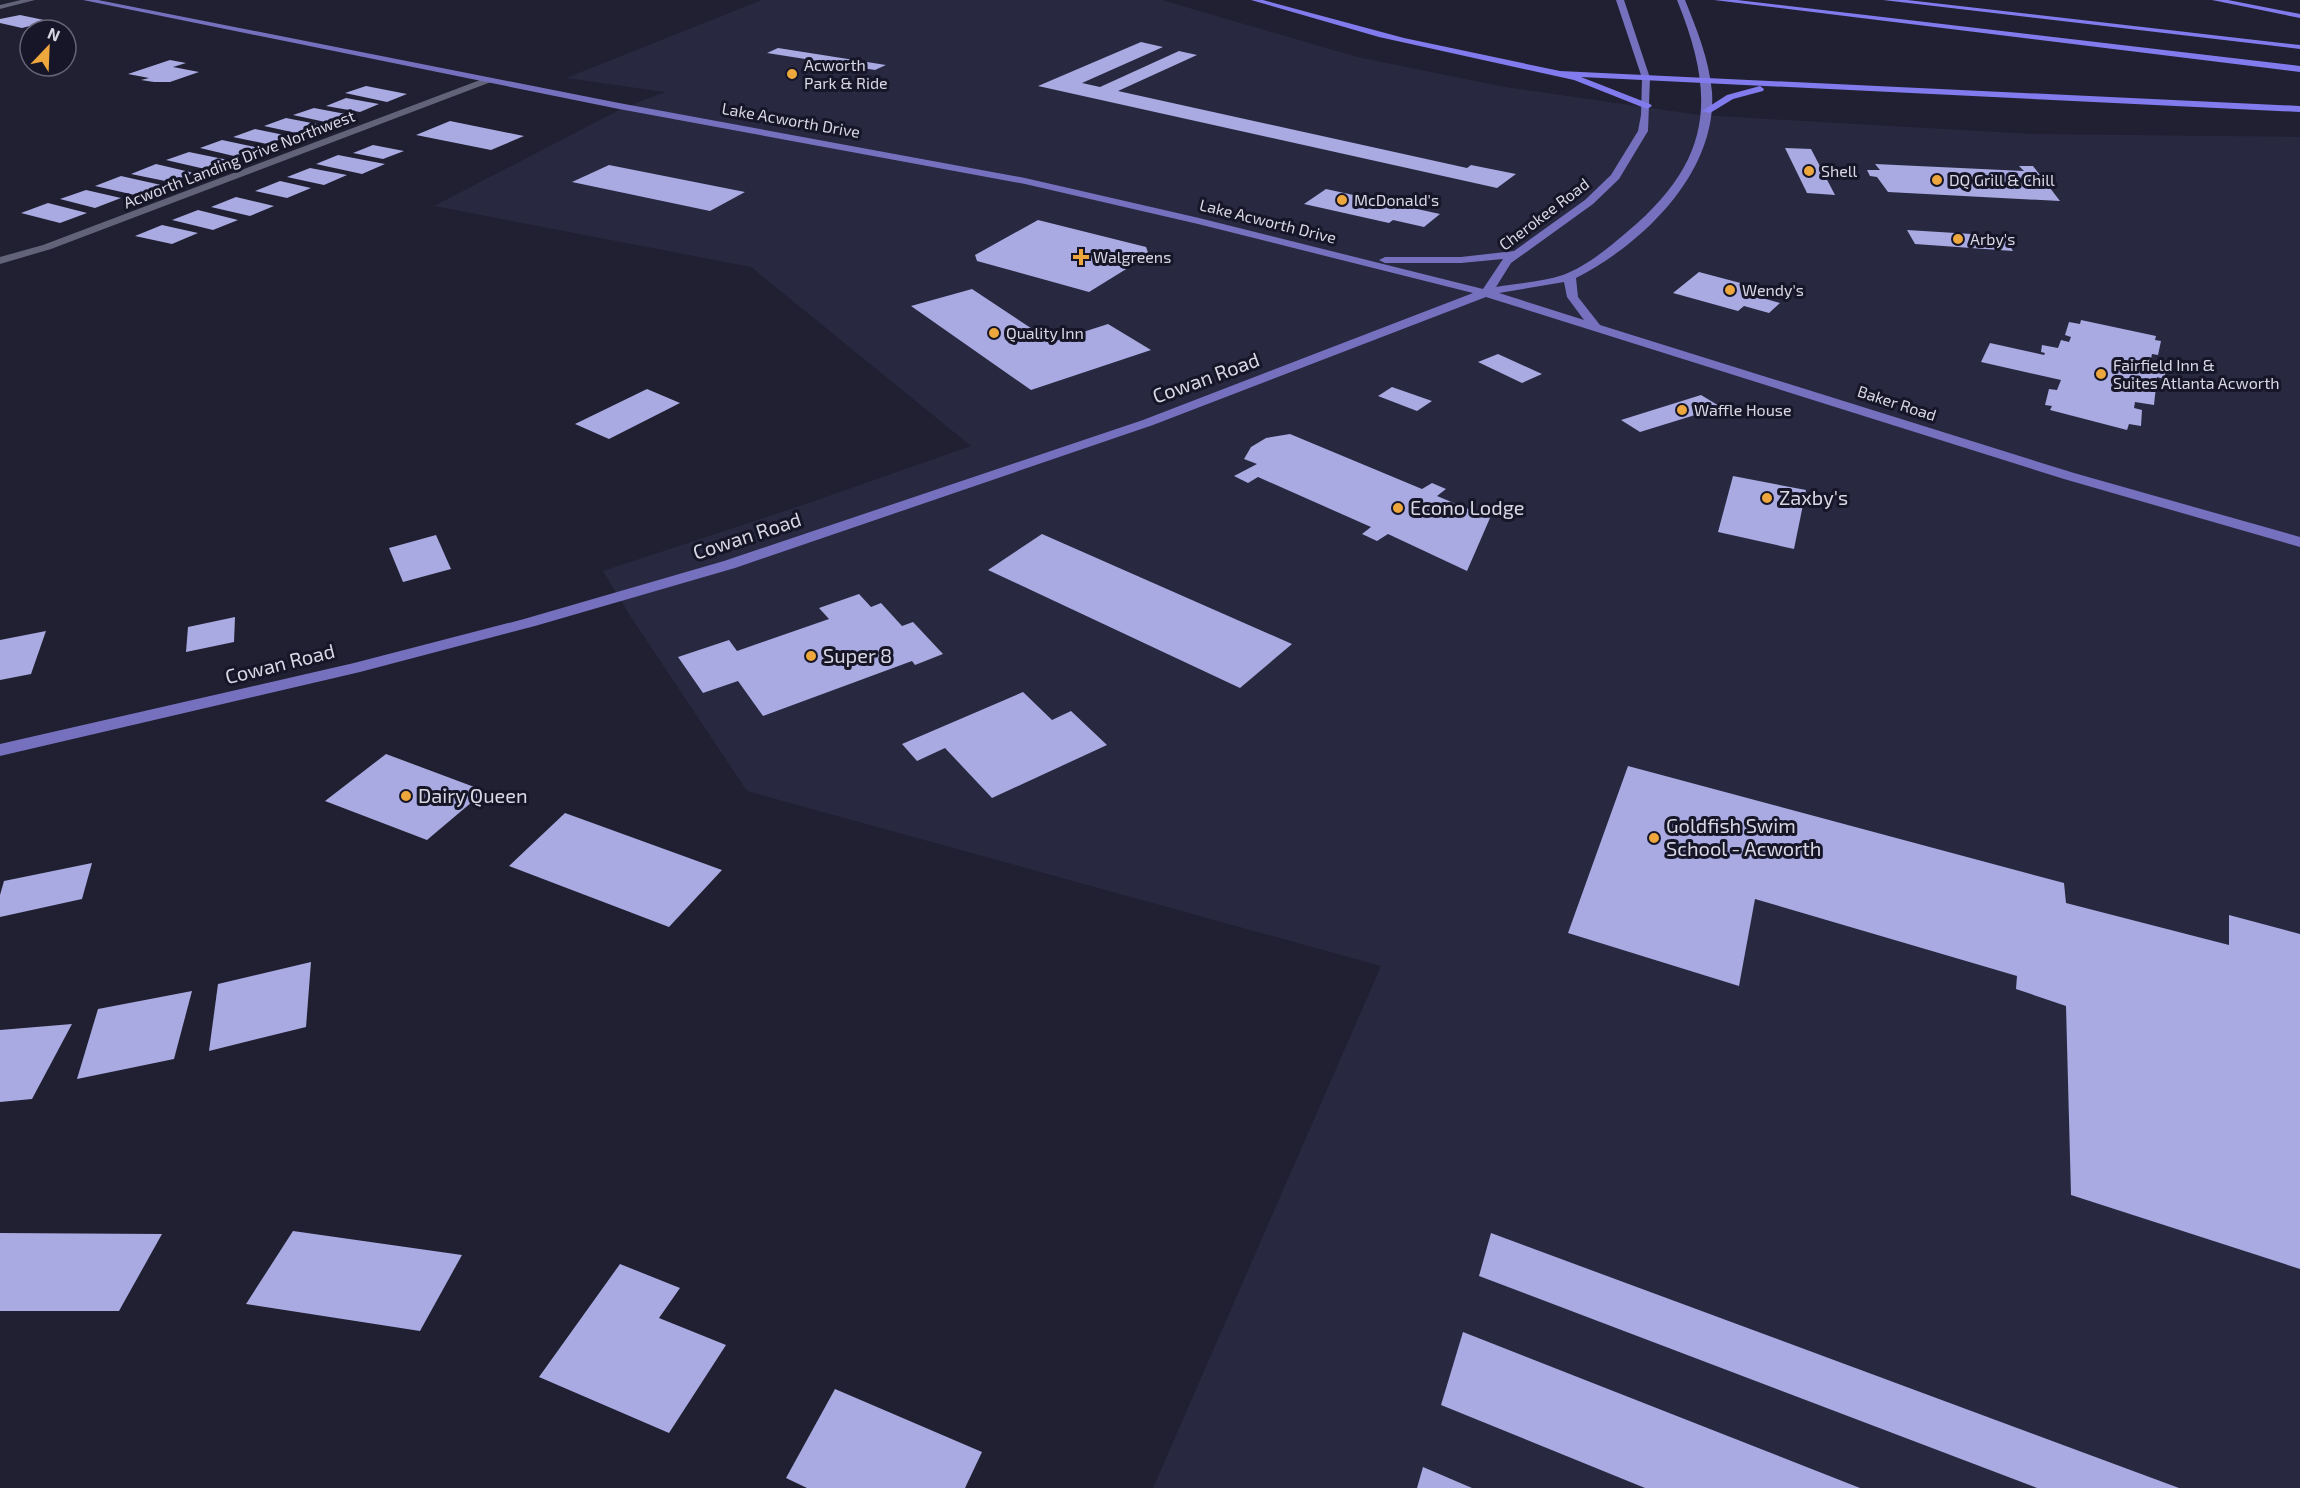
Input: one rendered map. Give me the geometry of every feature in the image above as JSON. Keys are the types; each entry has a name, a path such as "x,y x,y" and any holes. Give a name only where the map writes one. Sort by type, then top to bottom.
{"highway":[{"path":"1255,0 1382,37 1563,73 1613,89 1647,106"},
{"path":"1718,0 2300,69"},
{"path":"1887,0 2300,47"},
{"path":"2216,0 2300,16"},
{"path":"1563,73 1785,86 2300,109"},
{"path":"1707,111 1742,93 1785,86"}],"main road":[{"name":"Lake Acworth Drive","path":"87,0 488,80 1025,181 1486,293"},
{"name":"Cherokee Road","path":"1486,293 1507,261 1580,209 1615,177 1643,131 1647,106 1646,78 1620,0"},
{"path":"1486,293 1570,276 1629,235 1665,201 1691,167 1699,150 1707,111 1707,81 1702,48 1681,0"},
{"path":"1350,259 1438,261 1485,259 1517,254"},
{"path":"1570,276 1568,288 1571,298 1598,327"},
{"name":"Baker Road","path":"1486,293 2069,476 2300,542"},
{"name":"Cowan Road","path":"0,750 314,678 706,572 1063,453 1336,353 1486,293"}],"street":[{"path":"0,7 31,0"},
{"name":"Acworth Landing Drive Northwest","path":"0,261 47,248 488,80"}],"shaded area":[{"path":"762,0 1162,0 1357,57 1505,87 1699,115 2031,134 2300,137 2300,1488 1153,1488 1381,966 747,791 603,571 800,506 971,446 751,267 434,206 623,108 665,92 566,78"}],"building":[{"path":"20,15 34,18 18,18 18,27 0,23 0,19"},
{"path":"1141,42 1163,47 1082,83 1100,87 1179,51 1197,55 1118,91 1467,168 1471,165 1516,174 1497,188 1038,86"},
{"path":"778,48 886,65 875,70 767,53"},
{"path":"170,60 186,63 173,67 199,72 170,82 141,80 149,78 128,74"},
{"path":"366,86 407,94 387,102 345,93"},
{"path":"346,98 379,104 360,112 326,106"},
{"path":"314,108 351,115 330,123 293,115"},
{"path":"286,118 322,125 301,134 264,126"},
{"path":"450,121 524,136 491,150 416,135"},
{"path":"255,129 289,136 267,144 233,137"},
{"path":"222,140 260,148 238,157 200,148"},
{"path":"373,145 404,151 383,159 353,153"},
{"name":"Shell","path":"1785,148 1811,149 1835,195 1807,193"},
{"path":"189,152 228,160 205,169 166,160"},
{"path":"338,155 385,164 362,174 316,164"},
{"path":"156,164 194,173 170,182 131,174"},
{"path":"1875,164 2024,171 2019,166 2033,166 2060,201 1888,192 1877,177 1870,176 1867,170 1880,170"},
{"path":"609,165 745,192 710,211 572,182"},
{"path":"310,168 347,175 324,185 287,177"},
{"path":"121,176 161,185 135,195 95,186"},
{"path":"280,181 311,188 287,198 255,191"},
{"path":"1326,189 1440,214 1424,227 1393,220 1389,223 1304,204"},
{"path":"86,190 121,198 95,208 60,199"},
{"path":"236,197 274,206 250,216 211,207"},
{"path":"48,203 87,213 60,223 21,213"},
{"path":"198,210 238,220 213,230 172,220"},
{"name":"Walgreens","path":"1038,220 1146,247 1149,255 1089,292 977,261 975,255"},
{"path":"162,225 198,233 172,244 135,236"},
{"path":"1907,230 2004,236 2013,251 1915,244"},
{"path":"1699,272 1763,289 1755,296 1780,303 1769,313 1744,306 1738,311 1673,293"},
{"name":"Quality Inn","path":"972,289 1052,342 1108,324 1151,350 1031,390 911,306"},
{"name":"Fairfield Inn & Suites Atlanta Acworth","path":"2081,320 2156,336 2155,340 2161,341 2158,355 2152,354 2149,368 2166,371 2164,379 2157,377 2154,405 2135,402 2134,408 2142,410 2141,426 2129,424 2127,430 2050,410 2052,406 2045,405 2049,389 2057,390 2061,380 1981,362 1990,343 2044,355 2045,353 2041,352 2042,345 2058,348 2061,340 2069,342 2071,337 2065,335 2069,322 2080,324"},
{"path":"1498,354 1542,374 1522,383 1478,362"},
{"path":"1392,387 1432,401 1417,411 1378,396"},
{"path":"647,389 680,403 609,439 575,424"},
{"path":"1701,395 1721,407 1640,432 1621,420"},
{"name":"Econo Lodge","path":"1290,434 1422,489 1432,483 1446,489 1437,496 1490,518 1467,571 1388,534 1377,541 1362,534 1371,527 1258,477 1248,483 1234,476 1257,464 1244,459 1251,447 1266,438"},
{"path":"1733,476 1806,490 1794,549 1718,532"},
{"path":"1042,534 1292,644 1240,688 988,570"},
{"path":"436,535 451,569 403,582 389,548"},
{"name":"Super 8","path":"859,594 871,607 881,603 902,626 913,622 943,654 915,665 912,661 763,716 738,681 703,693 678,657 729,640 737,651 829,619 819,608"},
{"path":"235,617 234,642 186,652 188,627"},
{"path":"46,631 31,674 0,680 0,640"},
{"path":"1023,692 1052,720 1071,711 1107,745 992,798 945,748 917,761 902,744"},
{"name":"Dairy Queen","path":"386,754 485,791 427,840 325,801"},
{"path":"1628,766 2064,883 2066,903 2229,945 2229,915 2300,934 2300,1269 2071,1195 2066,1006 2016,989 2017,976 1755,899 1739,986 1568,933"},
{"path":"565,813 722,870 669,927 509,866"},
{"path":"92,863 82,899 0,917 0,895 4,881"},
{"path":"311,962 306,1027 209,1051 218,984"},
{"path":"192,991 174,1059 77,1079 98,1009"},
{"path":"72,1024 32,1099 0,1102 0,1030"},
{"path":"293,1231 462,1255 420,1331 246,1304"},
{"path":"0,1233 162,1234 119,1311 0,1311"},
{"path":"1491,1233 2179,1488 2037,1488 1479,1276"},
{"path":"620,1264 680,1288 659,1318 726,1345 669,1433 539,1377"},
{"path":"1463,1332 1860,1488 1645,1488 1441,1405"},
{"path":"835,1389 982,1452 965,1488 807,1488 786,1478"},
{"path":"1423,1467 1472,1488 1417,1488"}],"place":[{"name":"Acworth Park & Ride","path":"792,74"},
{"name":"Shell","path":"1809,171"},
{"name":"DQ Grill & Chill","path":"1937,180"},
{"name":"McDonald's","path":"1342,200"},
{"name":"Arby's","path":"1958,239"},
{"name":"Walgreens","path":"1081,257"},
{"name":"Wendy's","path":"1730,290"},
{"name":"Quality Inn","path":"994,333"},
{"name":"Fairfield Inn & Suites Atlanta Acworth","path":"2101,374"},
{"name":"Waffle House","path":"1682,410"},
{"name":"Zaxby's","path":"1767,498"},
{"name":"Econo Lodge","path":"1398,508"},
{"name":"Super 8","path":"811,656"},
{"name":"Dairy Queen","path":"406,796"},
{"name":"Goldfish Swim School - Acworth","path":"1654,838"}]}
